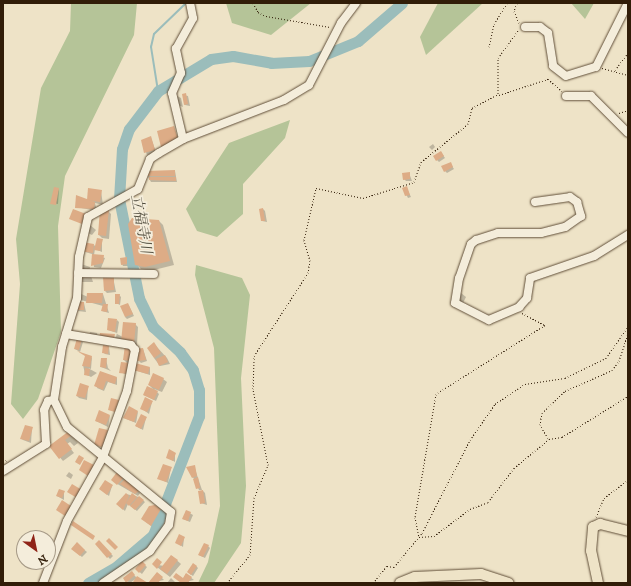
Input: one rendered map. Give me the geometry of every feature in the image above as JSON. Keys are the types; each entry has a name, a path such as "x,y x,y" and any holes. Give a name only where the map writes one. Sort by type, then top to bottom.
{"main road":[{"path":"598,583 591,552 593,527 600,524 628,531"},
{"path":"400,583 416,576 468,574 496,577 508,583"}],"street":[{"path":"183,139 172,93 180,73 176,49 193,18 190,3"},
{"path":"109,581 150,551 169,525 169,511 67,427 54,400 52,390 77,298 78,273 88,217 110,202 140,186 150,159 183,139 284,100 309,85 320,70 338,32 356,3"},
{"path":"525,27 540,27 548,33 553,66 559,74 566,76 596,67 628,3"},
{"path":"566,96 591,96 612,115 628,133"},
{"path":"535,202 570,197 577,202 581,216 565,226 541,233 498,233 476,240 471,244 454,296 455,303 483,319 519,307 527,298 530,278 594,256 628,235"},
{"path":"78,273 154,274"},
{"path":"43,583 67,521 103,457 126,391 135,348 66,334"},
{"path":"3,471 46,444 44,410 48,401 54,400"}],"path":[{"path":"253,3 258,12 266,16 338,32"},
{"path":"489,46 494,24 507,3"},
{"path":"498,94 498,58 516,31 521,29 514,11 517,3"},
{"path":"615,71 628,54"},
{"path":"596,67 628,75"},
{"path":"228,583 250,555 254,498 268,465 253,389 254,356 308,273 310,261 304,240 316,188 363,198 414,182 421,162 468,124 472,108 498,94 505,95 548,79 566,96"},
{"path":"612,115 628,110"},
{"path":"418,537 415,517 436,394 546,326 524,317 519,307"},
{"path":"372,583 387,566 394,567 418,537 460,465 470,440 495,404 525,384 565,378 606,358 628,326"},
{"path":"548,439 540,426 542,413 565,391 612,370 619,361 628,334"},
{"path":"418,537 434,536 470,509 488,502 514,468 548,439 562,437 628,396"},
{"path":"593,527 604,498 628,480"}],"green space":[{"path":"71,3 137,3 134,35 65,176 58,226 61,332 38,399 23,419 11,404 20,284 16,239 41,88 70,31"},
{"path":"226,3 311,3 271,35 232,23"},
{"path":"438,3 483,3 426,55 420,37"},
{"path":"571,3 594,3 585,19"},
{"path":"290,120 285,138 243,184 243,214 217,237 197,231 186,209 229,143"},
{"path":"196,265 242,278 250,295 241,378 246,486 241,543 214,583 198,583 208,562 220,506 214,348 195,275"}],"building":[{"path":"186,93 188,104 184,105 182,94"},
{"path":"174,126 178,139 161,147 157,131"},
{"path":"151,136 155,150 144,153 141,140"},
{"path":"441,151 444,156 436,161 433,156"},
{"path":"451,162 453,167 444,172 441,166"},
{"path":"175,170 175,176 146,176 146,171"},
{"path":"410,172 410,179 403,180 402,173"},
{"path":"149,177 176,177 176,181 149,180"},
{"path":"407,186 410,195 405,196 402,188"},
{"path":"54,187 59,188 56,205 50,204"},
{"path":"88,188 102,190 100,202 87,200"},
{"path":"76,195 95,202 94,209 75,208"},
{"path":"263,208 265,221 261,221 259,209"},
{"path":"73,209 86,214 82,224 69,219"},
{"path":"100,209 109,210 106,236 98,235"},
{"path":"132,218 159,220 170,261 145,267 135,265 128,224"},
{"path":"97,238 103,239 100,251 94,250"},
{"path":"82,242 94,244 93,253 80,251"},
{"path":"92,254 104,255 103,263 91,266"},
{"path":"127,257 127,264 121,265 120,258"},
{"path":"114,276 114,290 104,291 103,277"},
{"path":"87,293 103,293 102,303 86,303"},
{"path":"115,294 120,294 119,304 115,304"},
{"path":"76,302 84,302 84,310 75,310"},
{"path":"128,303 133,314 125,317 120,306"},
{"path":"103,304 108,304 107,312 101,311"},
{"path":"108,318 117,319 115,332 107,330"},
{"path":"123,322 136,323 134,343 121,342"},
{"path":"100,333 115,334 113,343 99,340"},
{"path":"77,338 82,339 79,350 74,349"},
{"path":"154,342 161,353 154,358 147,348"},
{"path":"103,345 109,346 108,354 102,353"},
{"path":"125,346 133,347 132,361 123,360"},
{"path":"143,348 146,360 138,361 135,349"},
{"path":"77,351 92,356 90,367 82,366 85,356"},
{"path":"165,355 168,362 159,366 156,359"},
{"path":"101,358 107,358 106,368 100,367"},
{"path":"121,362 130,363 128,374 119,373"},
{"path":"135,363 150,367 148,374 133,370"},
{"path":"85,368 90,369 89,376 84,375"},
{"path":"100,371 117,377 115,384 106,381 103,390 94,386"},
{"path":"153,373 164,378 159,390 148,385"},
{"path":"80,383 89,386 85,398 76,396"},
{"path":"147,386 158,391 154,400 143,395"},
{"path":"145,397 153,401 147,412 140,409"},
{"path":"111,398 119,400 115,412 108,410"},
{"path":"129,406 138,411 134,422 123,418"},
{"path":"99,410 110,415 106,425 95,421"},
{"path":"141,414 147,417 141,429 135,426"},
{"path":"25,425 33,427 29,441 20,439"},
{"path":"99,428 108,430 102,447 94,445"},
{"path":"69,431 72,435 65,440 72,449 59,459 49,446"},
{"path":"169,449 176,453 173,461 166,458"},
{"path":"79,455 84,458 80,465 75,462"},
{"path":"84,460 94,465 88,476 79,470"},
{"path":"163,464 172,467 166,482 157,479"},
{"path":"195,465 197,476 192,478 186,467"},
{"path":"117,472 124,477 117,485 111,480"},
{"path":"198,477 200,488 196,489 193,479"},
{"path":"126,478 139,491 135,494 120,484"},
{"path":"105,480 113,485 107,495 99,489"},
{"path":"72,484 82,490 77,498 67,492"},
{"path":"59,489 65,491 62,498 56,496"},
{"path":"203,490 205,503 200,504 198,491"},
{"path":"126,493 129,496 123,510 116,504"},
{"path":"132,493 137,497 129,506 126,503"},
{"path":"139,496 144,500 135,510 130,506"},
{"path":"62,500 71,506 65,516 56,510"},
{"path":"155,505 161,509 151,526 141,519 149,506"},
{"path":"186,510 191,512 188,521 182,519"},
{"path":"73,521 95,536 93,540 71,525"},
{"path":"179,534 185,537 181,546 175,543"},
{"path":"109,538 118,547 115,550 106,541"},
{"path":"99,540 112,554 107,558 95,544"},
{"path":"77,542 85,550 80,556 71,549"},
{"path":"204,543 209,545 203,557 198,555"},
{"path":"171,555 178,560 167,574 160,569"},
{"path":"157,558 162,562 157,569 152,564"},
{"path":"142,561 146,565 139,573 135,569"},
{"path":"193,563 197,566 191,575 187,572"},
{"path":"132,571 135,575 126,583 123,578"},
{"path":"157,572 163,577 158,583 148,583"},
{"path":"176,573 183,578 186,573 192,577 188,583 181,583 173,577"},
{"path":"137,576 147,583 133,582"}],"waterway":[{"path":"158,91 151,47 154,34 186,3"},
{"name":"立福寺川","path":"88,583 117,566 153,535 199,416 199,390 193,370 180,352 153,327 139,298 119,199 122,149 129,129 158,91 211,59 233,56 271,63 309,61 358,41 402,3"}]}
